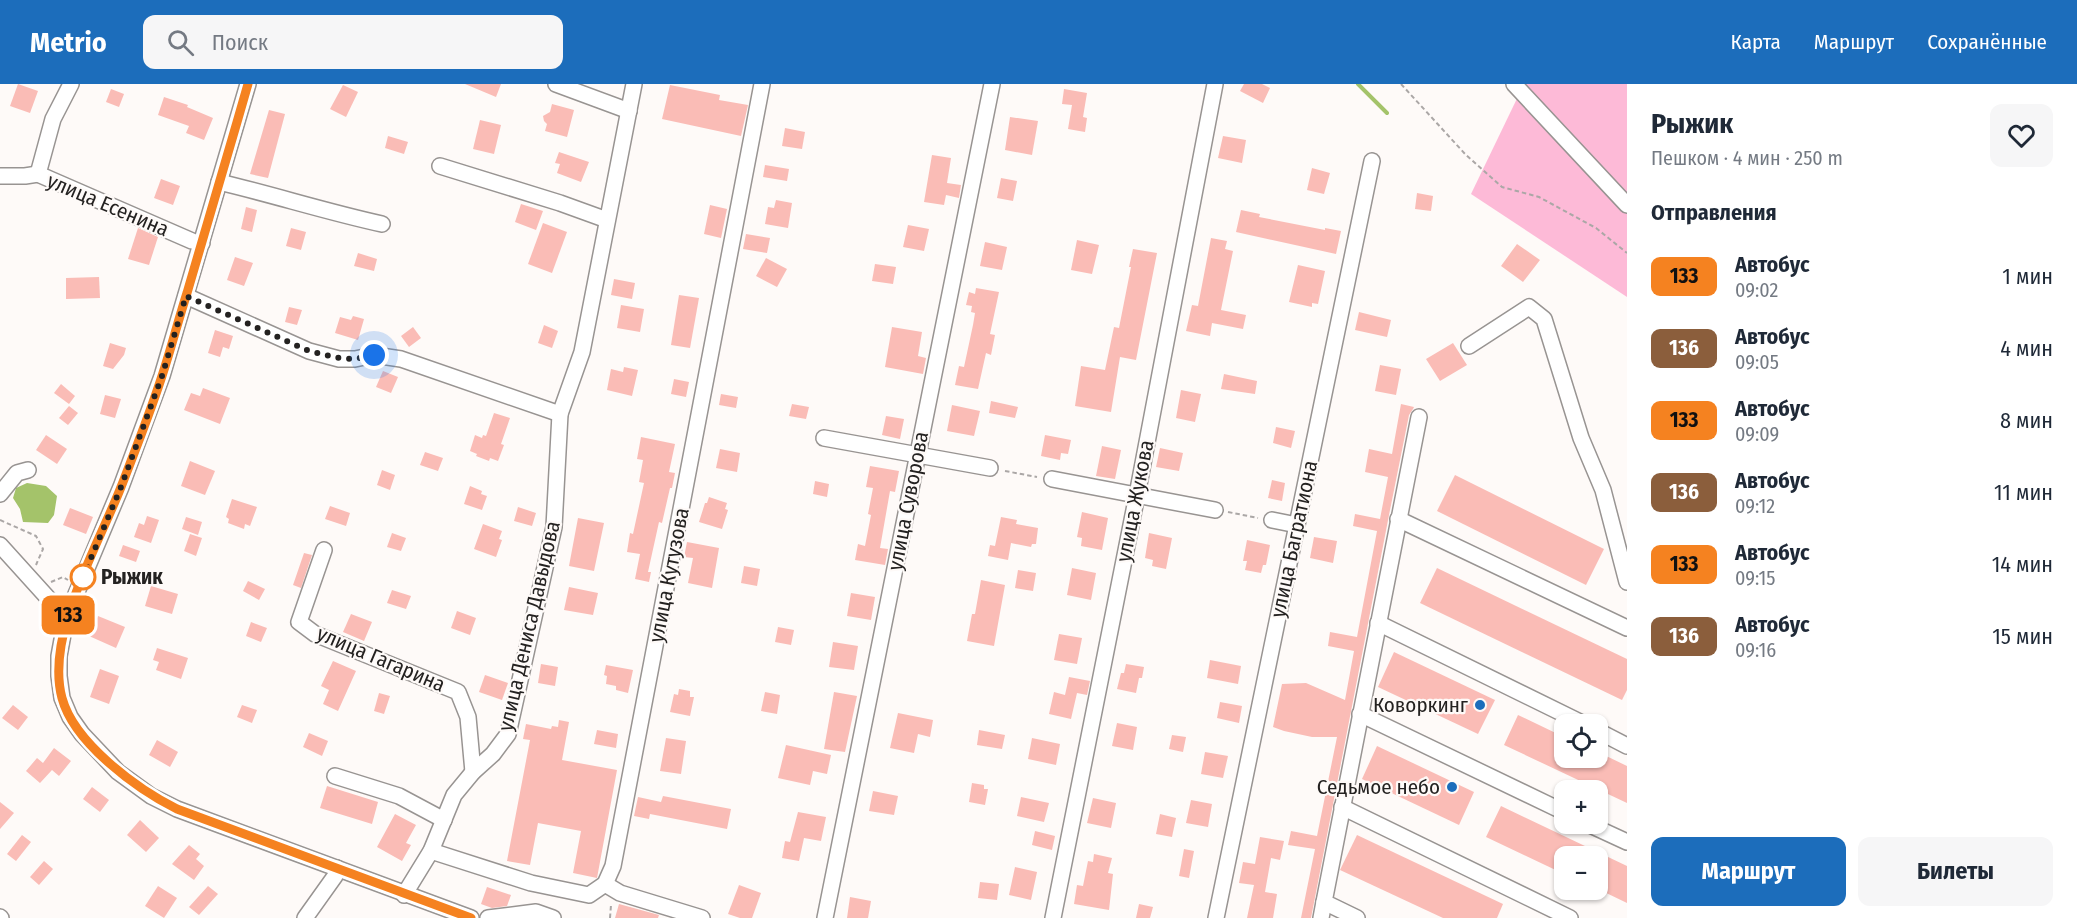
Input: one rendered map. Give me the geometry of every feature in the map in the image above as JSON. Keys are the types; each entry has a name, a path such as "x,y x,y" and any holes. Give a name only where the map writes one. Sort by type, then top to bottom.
{"street":[{"name":"улица Есенина","path":"71,84 52,119 38,174 192,241 202,243"},
{"path":"248,84 162,376 138,443 66,618 59,656 62,698 70,717 82,734 118,772 151,796 177,809 471,918"},
{"path":"556,84 629,111"},
{"name":"улица Дениса Давыдова","path":"405,895 431,851 454,795 473,772 493,754 508,734 554,527 560,414 582,352 634,84"},
{"name":"улица Кутузова","path":"605,884 613,866 762,84"},
{"name":"улица Суворова","path":"825,918 992,84"},
{"name":"улица Жукова","path":"1053,918 1137,495 1215,84"},
{"path":"1514,84 1627,205"},
{"name":"улица Багратиона","path":"1216,918 1372,161"},
{"path":"440,166 607,220"},
{"path":"0,176 38,174"},
{"path":"219,182 279,196 339,215 382,224"},
{"path":"186,296 309,351 339,358 355,359 374,355 401,359 560,414"},
{"path":"1469,346 1529,307 1544,319 1581,438 1602,490 1627,582"},
{"path":"1321,918 1419,417"},
{"path":"824,438 990,468"},
{"path":"0,494 16,472 28,470"},
{"path":"1052,479 1215,510"},
{"path":"1398,519 1627,628"},
{"path":"1272,520 1297,525"},
{"path":"0,545 66,618"},
{"name":"улица Гагарина","path":"324,550 299,622 315,634 458,692 468,717 473,772"},
{"path":"1378,622 1564,714"},
{"path":"1360,714 1554,807"},
{"path":"1608,736 1627,746"},
{"path":"335,776 399,796 444,820"},
{"path":"1342,807 1570,918"},
{"path":"1608,833 1627,842"},
{"path":"431,851 531,884 589,895 605,884 620,893 702,918"},
{"path":"304,918 329,885 337,868"},
{"path":"1324,902 1357,918"},
{"path":"488,918 536,912 553,918"}],"path":[{"path":"1401,84 1466,155 1502,187 1539,197 1596,228 1627,253"},
{"path":"990,468 1052,479"},
{"path":"1215,510 1272,520"},
{"path":"0,520 36,536 40,541 43,549 37,564 27,575"},
{"path":"69,572 71,586"},
{"path":"47,584 63,577 70,580"},
{"path":"610,918 611,912"}],"shaded area":[{"path":"1524,84 1627,84 1627,297 1471,194"},
{"path":"27,483 46,486 57,496 54,515 48,523 23,522 20,509 13,498 16,488"}],"building":[{"path":"18,84 38,91 30,113 10,106"},
{"path":"465,84 501,84 496,97"},
{"path":"1244,84 1262,84 1270,88 1263,103 1240,91"},
{"path":"343,85 358,92 346,117 330,109"},
{"path":"670,85 720,95 719,100 748,105 741,136 662,119"},
{"path":"111,89 124,94 119,107 106,102"},
{"path":"1064,89 1087,93 1083,117 1087,118 1085,132 1068,129 1072,105 1062,104"},
{"path":"164,97 188,105 187,107 213,118 204,140 186,133 189,126 158,115"},
{"path":"552,104 574,110 567,137 545,131 547,124 543,116 550,112"},
{"path":"269,110 285,114 268,178 250,174"},
{"path":"1010,117 1038,121 1032,155 1005,150"},
{"path":"480,120 501,125 494,154 473,149"},
{"path":"785,128 805,132 802,149 782,146"},
{"path":"388,136 408,142 404,154 385,148"},
{"path":"1223,136 1246,140 1242,163 1218,158"},
{"path":"559,152 589,162 581,182 557,173 560,164 555,163"},
{"path":"932,155 951,158 947,183 961,185 959,198 946,195 944,205 924,202"},
{"path":"765,165 789,169 787,181 763,177"},
{"path":"1312,168 1330,173 1324,194 1307,190"},
{"path":"1001,178 1017,181 1013,201 997,198"},
{"path":"161,179 180,186 173,205 154,198"},
{"path":"1417,193 1433,196 1431,211 1415,209"},
{"path":"776,200 792,203 788,228 765,224 768,207 774,208"},
{"path":"521,204 543,211 536,230 515,222"},
{"path":"710,205 727,209 721,238 704,234"},
{"path":"246,207 257,210 252,232 241,229"},
{"path":"1241,210 1260,214 1259,217 1341,231 1336,254 1236,232"},
{"path":"543,223 567,232 552,273 528,264"},
{"path":"908,225 929,229 924,251 903,247"},
{"path":"138,228 158,237 149,265 128,259"},
{"path":"291,228 306,232 301,250 286,246"},
{"path":"746,234 770,238 767,253 743,249"},
{"path":"1211,238 1227,241 1225,249 1233,251 1221,310 1246,315 1243,329 1212,323 1210,336 1186,331 1192,305 1198,306"},
{"path":"1077,240 1099,245 1092,274 1071,270"},
{"path":"985,242 1007,247 1002,270 980,266"},
{"path":"1517,244 1540,260 1523,282 1501,266"},
{"path":"1133,249 1157,253 1136,360 1120,357 1111,412 1075,406 1081,366 1105,370 1114,327 1119,328"},
{"path":"358,253 377,259 374,271 354,266"},
{"path":"235,257 253,263 244,286 227,280"},
{"path":"766,258 787,269 777,287 756,276"},
{"path":"875,264 896,267 893,284 872,281"},
{"path":"1298,265 1325,271 1318,304 1312,303 1312,307 1289,302"},
{"path":"99,277 100,298 66,299 66,278"},
{"path":"614,279 635,283 632,299 611,295"},
{"path":"976,288 999,292 990,334 995,335 991,355 986,353 978,389 955,385 959,366 964,367 975,313 971,312 972,306 966,305 969,292 975,294"},
{"path":"679,295 699,298 690,348 671,345"},
{"path":"621,305 644,309 640,332 617,328"},
{"path":"289,307 302,310 297,325 285,322"},
{"path":"1359,312 1391,320 1387,337 1355,330"},
{"path":"353,316 364,319 358,340 335,333 340,317 351,320"},
{"path":"544,325 558,331 552,348 538,343"},
{"path":"413,327 421,338 409,347 401,336"},
{"path":"892,327 922,332 918,356 926,358 923,374 885,367"},
{"path":"215,330 233,336 229,349 223,347 220,357 208,353"},
{"path":"110,343 126,348 124,355 113,369 103,366"},
{"path":"1453,343 1467,365 1440,381 1426,359"},
{"path":"1380,365 1401,369 1396,395 1375,391"},
{"path":"624,367 638,370 632,396 607,390 611,369 623,372"},
{"path":"383,371 398,377 391,393 376,387"},
{"path":"1224,374 1257,381 1255,394 1221,389"},
{"path":"674,379 689,382 686,397 671,394"},
{"path":"61,384 75,396 69,404 54,393"},
{"path":"203,388 230,398 220,424 184,410 191,393 200,396"},
{"path":"1181,390 1201,394 1195,422 1176,418"},
{"path":"721,394 738,397 736,408 719,405"},
{"path":"105,395 121,399 115,418 100,414"},
{"path":"991,401 1018,407 1015,418 989,413"},
{"path":"792,404 809,407 806,419 789,416"},
{"path":"1401,404 1414,407 1409,415 1311,918 1301,918 1315,849 1288,845 1291,831 1317,836 1337,737 1312,737 1273,727 1282,684 1306,683 1345,700 1354,651 1328,646 1330,632 1357,637 1377,531 1353,526 1355,514 1380,519 1388,477 1365,472 1369,449 1392,454"},
{"path":"952,405 980,411 974,436 947,431"},
{"path":"69,406 78,413 68,425 59,418"},
{"path":"494,413 510,418 498,461 490,458 489,461 470,451 475,435 482,438 483,435 486,436"},
{"path":"886,416 904,419 900,439 882,435"},
{"path":"1276,427 1295,431 1291,448 1273,443"},
{"path":"46,435 67,449 57,464 36,450"},
{"path":"1045,435 1071,440 1068,454 1061,453 1060,460 1041,456"},
{"path":"641,437 675,444 669,472 675,473 662,523 659,522 648,572 651,572 649,582 635,579 640,554 627,552 644,483 639,482 643,460 637,459"},
{"path":"1102,446 1121,450 1115,479 1096,476"},
{"path":"1160,448 1183,453 1179,471 1156,467"},
{"path":"720,449 740,453 737,472 716,468"},
{"path":"425,452 443,458 438,471 420,465"},
{"path":"190,461 215,471 205,495 181,486"},
{"path":"870,466 899,471 895,492 890,491 880,548 888,549 885,565 855,560 858,544 865,546 871,515 868,514 873,488 866,487"},
{"path":"382,470 395,475 390,490 377,485"},
{"path":"1455,475 1604,549 1586,585 1437,511"},
{"path":"1272,480 1285,483 1282,501 1268,498"},
{"path":"815,481 829,484 827,497 813,494"},
{"path":"470,486 487,496 482,510 464,504"},
{"path":"709,497 727,503 725,509 728,510 722,529 699,522"},
{"path":"232,499 257,507 250,526 245,524 244,529 228,523 229,519 226,517"},
{"path":"330,506 350,513 346,526 325,519"},
{"path":"518,507 536,513 532,526 514,521"},
{"path":"70,508 93,517 86,534 63,525"},
{"path":"1082,512 1108,518 1102,550 1081,546 1082,538 1077,537"},
{"path":"147,516 159,520 151,543 134,537 139,523 144,525"},
{"path":"186,517 202,522 198,535 182,529"},
{"path":"1001,517 1017,520 1016,524 1038,528 1036,544 1032,544 1031,547 1011,543 1008,560 988,556 990,545 995,546"},
{"path":"578,518 604,523 594,571 569,566"},
{"path":"483,524 502,531 499,539 502,540 496,557 474,549"},
{"path":"392,533 406,538 401,551 387,547"},
{"path":"1149,533 1172,538 1166,569 1152,566 1153,560 1145,558"},
{"path":"190,534 202,538 196,556 184,551"},
{"path":"1314,537 1337,541 1333,563 1310,558"},
{"path":"1247,540 1270,545 1266,565 1263,565 1261,573 1245,570 1247,561 1243,561"},
{"path":"687,542 719,548 712,588 688,583 693,558 684,557"},
{"path":"123,545 140,551 136,562 119,556"},
{"path":"304,553 312,555 301,588 293,585"},
{"path":"744,566 760,569 757,586 741,583"},
{"path":"1072,568 1096,573 1091,600 1067,595"},
{"path":"1437,568 1627,659 1627,690 1622,700 1420,603"},
{"path":"1018,570 1036,573 1033,591 1015,588"},
{"path":"981,580 1005,585 994,646 967,641"},
{"path":"248,581 265,589 259,600 243,591"},
{"path":"151,586 178,594 172,614 145,606"},
{"path":"569,587 598,593 593,615 564,610"},
{"path":"392,590 411,596 406,609 387,603"},
{"path":"851,593 875,597 871,620 847,616"},
{"path":"457,611 476,618 470,635 451,628"},
{"path":"351,614 372,622 364,641 343,632"},
{"path":"98,616 125,627 116,648 89,636"},
{"path":"251,622 267,628 261,642 246,636"},
{"path":"778,627 794,630 791,645 775,642"},
{"path":"1059,634 1082,638 1077,664 1054,660"},
{"path":"833,642 858,646 854,670 829,667"},
{"path":"157,648 188,658 181,679 156,670 159,662 153,660"},
{"path":"1394,652 1495,700 1478,734 1378,687"},
{"path":"1210,660 1241,666 1238,684 1207,678"},
{"path":"333,661 356,671 338,711 323,704 329,690 321,686"},
{"path":"541,664 558,667 555,686 538,683"},
{"path":"1126,664 1144,667 1136,693 1117,689"},
{"path":"606,665 633,670 628,693 616,690 616,686 606,684 607,676 604,675"},
{"path":"100,669 119,676 109,704 90,697"},
{"path":"485,675 508,683 502,700 479,692"},
{"path":"1069,677 1090,681 1087,695 1077,693 1071,719 1049,714 1054,692 1065,695"},
{"path":"679,689 690,691 690,697 694,697 690,716 670,712 674,694 678,695"},
{"path":"765,692 780,695 777,714 761,711"},
{"path":"834,692 857,696 845,752 824,749"},
{"path":"379,693 390,696 384,714 374,711"},
{"path":"1220,702 1242,706 1239,723 1217,718"},
{"path":"13,705 28,717 18,730 2,718"},
{"path":"242,705 257,710 252,723 237,717"},
{"path":"898,713 933,720 930,737 918,734 914,753 890,748"},
{"path":"1518,715 1554,732 1554,768 1608,768 1608,757 1627,766 1627,803 1608,794 1608,780 1578,780 1504,745"},
{"path":"559,720 569,722 562,760 617,770 597,878 573,873 581,831 538,823 530,865 507,861 530,740 523,739 526,724 551,729 552,726 558,727"},
{"path":"1117,723 1137,727 1133,750 1112,746"},
{"path":"597,730 618,734 616,748 594,744"},
{"path":"979,730 1005,735 1002,749 977,745"},
{"path":"309,733 328,741 322,756 303,747"},
{"path":"1172,735 1186,737 1183,752 1169,749"},
{"path":"666,738 686,741 681,774 660,771"},
{"path":"1032,738 1060,744 1056,765 1028,759"},
{"path":"157,740 178,752 170,767 149,755"},
{"path":"786,745 831,755 827,774 813,771 810,785 778,778"},
{"path":"1377,746 1474,792 1459,825 1362,779"},
{"path":"54,748 71,761 59,776 52,770 40,783 26,771 37,758 43,763"},
{"path":"1205,752 1228,756 1223,778 1201,774"},
{"path":"972,783 984,785 984,789 988,789 985,805 969,802"},
{"path":"327,786 378,802 372,824 320,808"},
{"path":"92,787 109,800 100,812 83,799"},
{"path":"873,791 898,796 894,815 869,811"},
{"path":"663,796 731,809 727,829 650,814 649,819 634,816 638,797 661,802"},
{"path":"1021,797 1049,803 1044,822 1017,816"},
{"path":"1093,798 1116,803 1111,828 1087,823"},
{"path":"1191,800 1212,804 1208,827 1186,823"},
{"path":"0,802 14,813 0,829"},
{"path":"1501,806 1554,831 1554,834 1560,834 1585,846 1554,846 1554,869 1486,837"},
{"path":"798,812 826,817 821,841 804,838 799,861 782,858 785,841 790,842"},
{"path":"395,814 416,825 406,843 411,845 402,861 377,847"},
{"path":"1160,814 1176,818 1172,837 1156,834"},
{"path":"140,820 159,838 146,852 127,835"},
{"path":"1035,831 1055,836 1052,850 1032,845"},
{"path":"22,835 31,842 16,861 7,854"},
{"path":"1357,835 1503,904 1497,918 1443,918 1340,870"},
{"path":"1260,837 1284,841 1280,860 1271,858 1265,892 1277,894 1273,918 1247,918 1254,885 1239,883 1243,862 1255,864"},
{"path":"189,845 200,854 196,859 204,866 194,880 172,864"},
{"path":"1184,849 1194,851 1189,878 1179,876"},
{"path":"1094,854 1112,858 1108,873 1113,874 1109,910 1074,904 1077,885 1083,886 1088,861 1093,862"},
{"path":"1608,857 1627,866 1627,903 1608,894"},
{"path":"44,861 53,869 39,885 30,877"},
{"path":"1015,867 1037,872 1031,900 1009,895"},
{"path":"980,882 999,884 997,900 978,898"},
{"path":"739,885 761,893 752,918 740,918 728,914"},
{"path":"158,886 177,898 164,918 145,906"},
{"path":"208,886 218,894 199,915 189,907"},
{"path":"487,887 511,895 507,906 492,908 481,904"},
{"path":"850,897 871,901 868,918 847,918"},
{"path":"619,904 659,915 658,918 615,918"},
{"path":"1139,904 1153,907 1150,918 1136,918"}],"waterway":[{"path":"1358,84 1387,113"}],"bus line":[{"name":"133","path":"248,84 162,376 121,487 66,618 59,656 62,698 70,717 82,734 118,772 151,796 177,809 471,918"}],"place":[{"name":"Рыжик","path":"83,577"},
{"name":"Коворкинг","path":"1480,705"},
{"name":"Седьмое небо","path":"1452,787"}],"route":[{"path":"83,577 121,487 162,376 186,296 309,351 355,359 374,355"}]}
